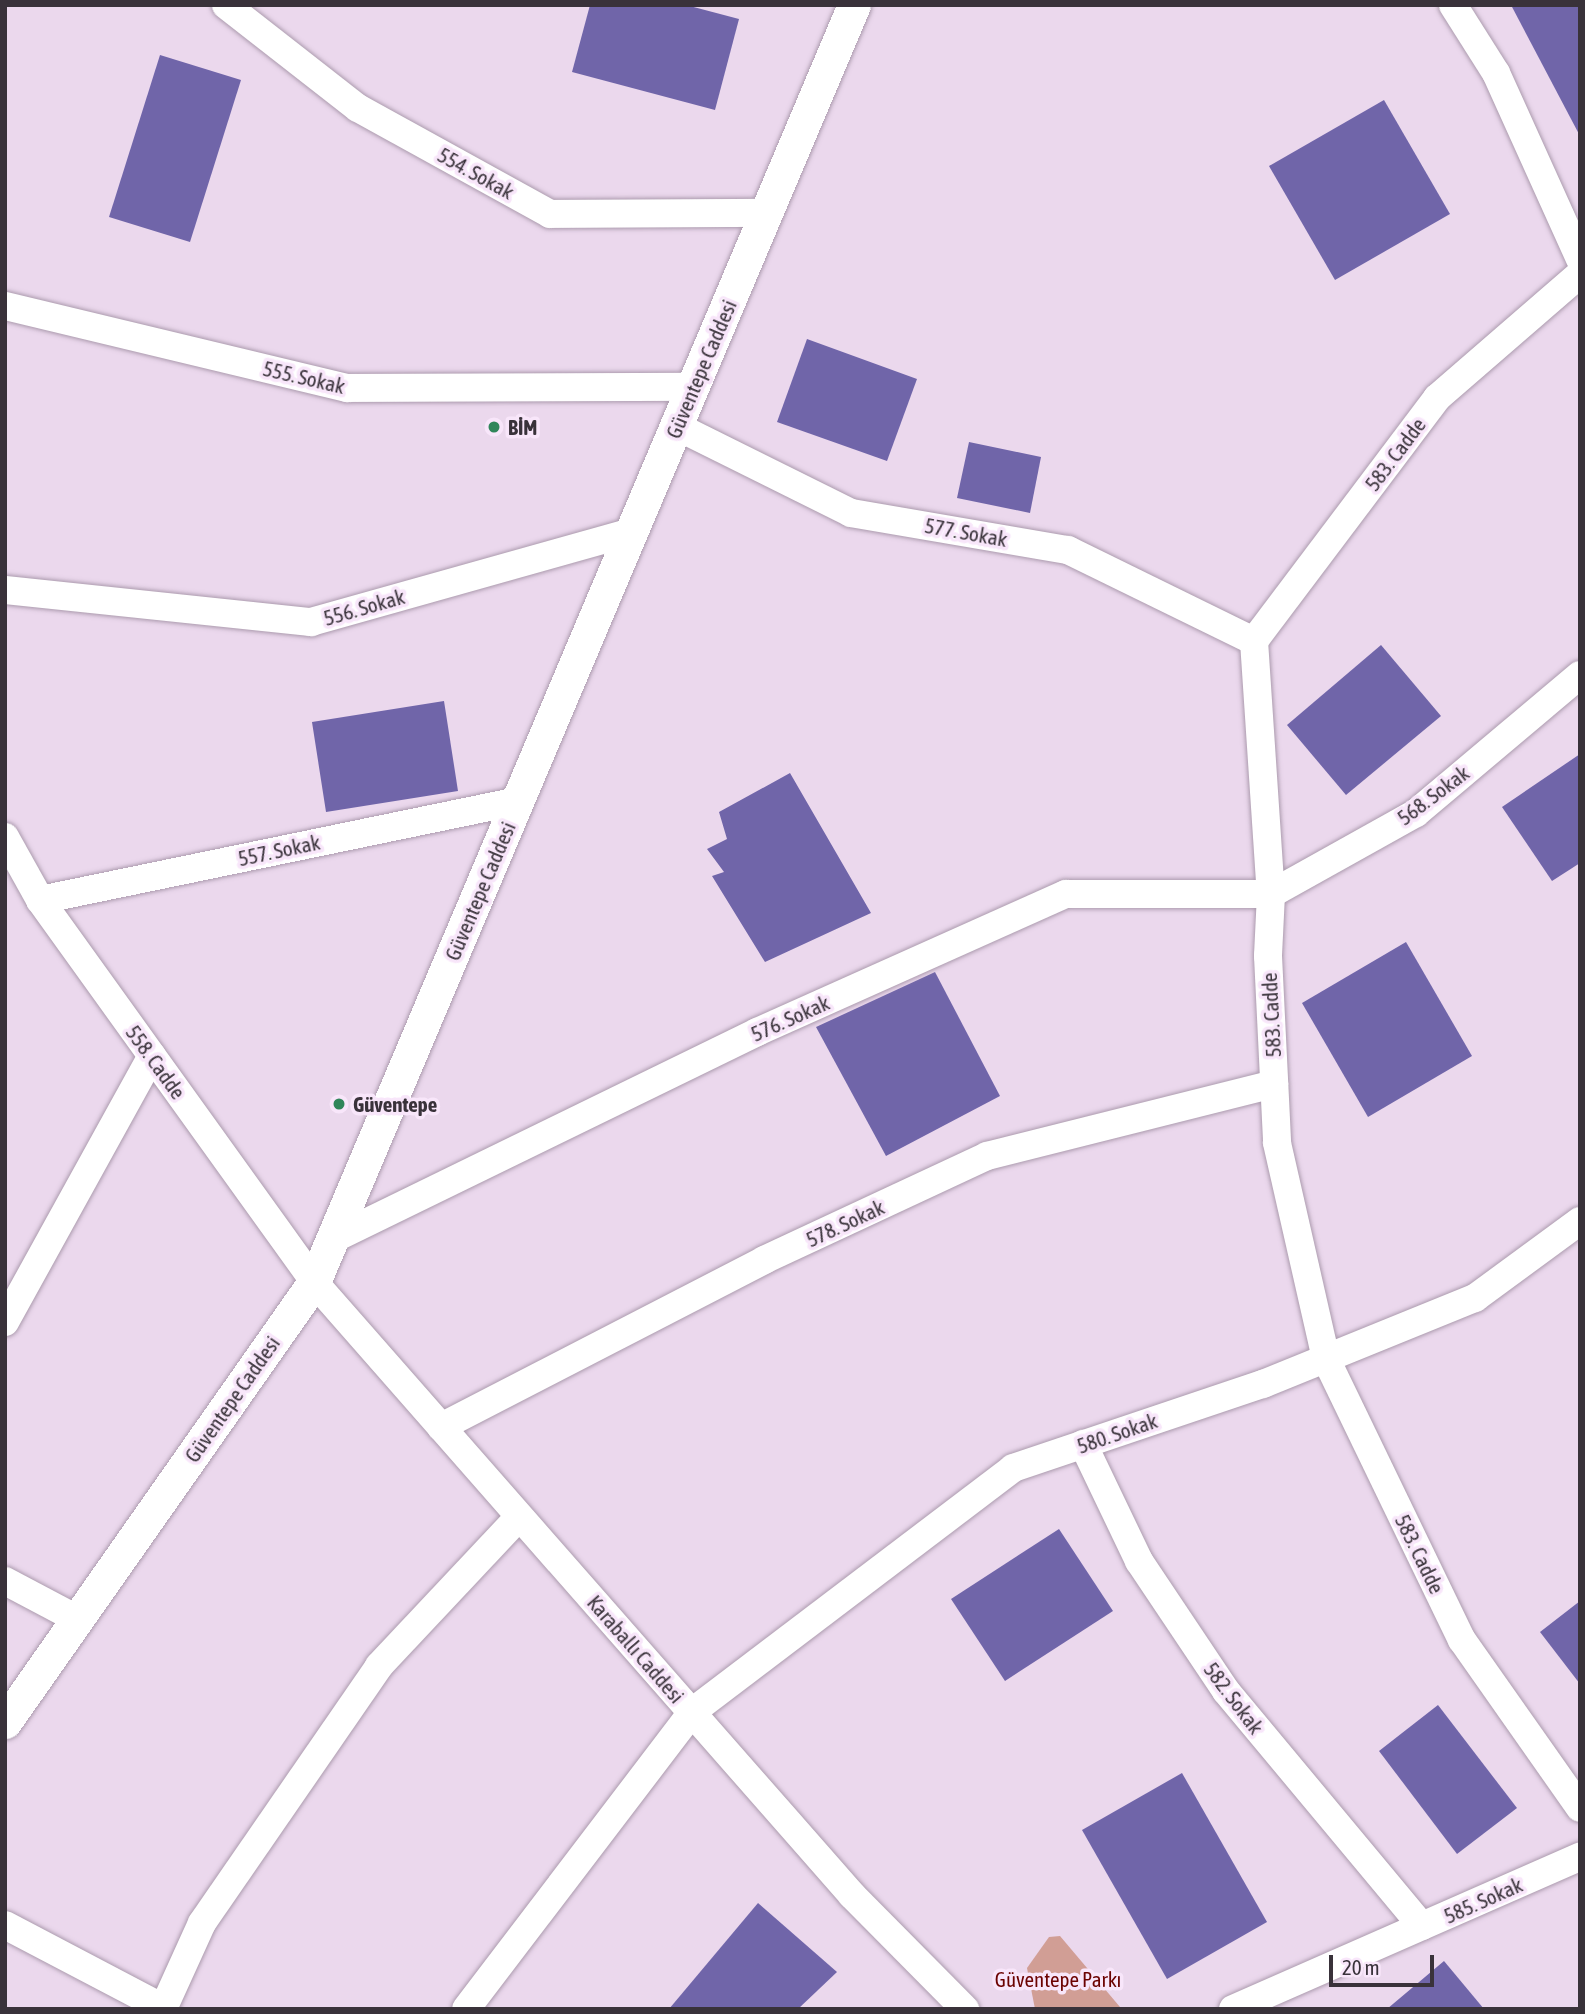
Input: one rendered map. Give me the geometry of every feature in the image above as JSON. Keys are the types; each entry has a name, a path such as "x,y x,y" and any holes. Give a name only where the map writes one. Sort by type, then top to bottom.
{"street":[{"name":"554. Sokak","path":"226,5 358,108 550,214 767,213"},
{"name":"Güventepe Caddesi","path":"5,1722 314,1282 855,5"},
{"path":"1453,5 1496,73 1580,259"},
{"name":"583. Cadde","path":"1580,274 1437,398 1254,640 1271,894 1268,956 1277,1143 1326,1359 1462,1640 1580,1808"},
{"name":"555. Sokak","path":"5,306 347,388 693,387"},
{"name":"577. Sokak","path":"676,426 851,513 1068,550 1254,640"},
{"name":"556. Sokak","path":"5,590 311,622 631,532"},
{"name":"568. Sokak","path":"1271,894 1416,813 1580,675"},
{"name":"557. Sokak","path":"40,900 518,801"},
{"name":"558. Cadde","path":"5,837 40,900 314,1282"},
{"name":"576. Sokak","path":"333,1239 757,1032 1066,894 1271,894"},
{"path":"5,1322 15,1284 152,1056"},
{"name":"578. Sokak","path":"441,1427 764,1260 987,1156 1274,1084"},
{"name":"580. Sokak","path":"466,2009 692,1712 1013,1468 1263,1384 1475,1298 1580,1221"},
{"name":"Karaballı Caddesi","path":"314,1282 852,1895 965,2009"},
{"name":"582. Sokak","path":"1083,1444 1139,1561 1226,1691 1422,1926"},
{"path":"5,1925 164,2009 202,1923 379,1666 519,1517"},
{"path":"5,1581 78,1619"},
{"name":"585. Sokak","path":"1233,2009 1580,1857"}],"green space":[{"name":"Güventepe Parkı","path":"1060,1936 1120,2007 1035,2009 1027,1968 1049,1937"}],"building":[{"path":"590,5 686,5 739,19 715,110 572,72"},
{"path":"1511,5 1580,5 1580,136"},
{"path":"160,55 241,80 190,242 109,217"},
{"path":"1384,100 1450,214 1335,280 1269,166"},
{"path":"807,339 917,379 887,461 777,422"},
{"path":"969,442 1041,457 1030,513 957,498"},
{"path":"1381,645 1441,716 1346,795 1287,725"},
{"path":"444,701 458,791 326,812 312,722"},
{"path":"1580,754 1580,863 1552,881 1502,807"},
{"path":"790,773 871,913 765,962 712,876 724,872 707,849 727,839 719,812"},
{"path":"1406,942 1472,1056 1368,1117 1302,1003"},
{"path":"935,972 1000,1096 886,1156 816,1027"},
{"path":"1059,1529 1113,1611 1005,1681 951,1599"},
{"path":"1580,1601 1580,1684 1540,1632"},
{"path":"1438,1705 1517,1808 1457,1854 1379,1751"},
{"path":"1182,1773 1267,1922 1167,1979 1082,1830"},
{"path":"758,1903 837,1972 798,2009 669,2009"},
{"path":"1444,1961 1484,2009 1387,2009"}],"place":[{"name":"BİM","path":"494,427"},
{"name":"Güventepe","path":"339,1104"}]}
